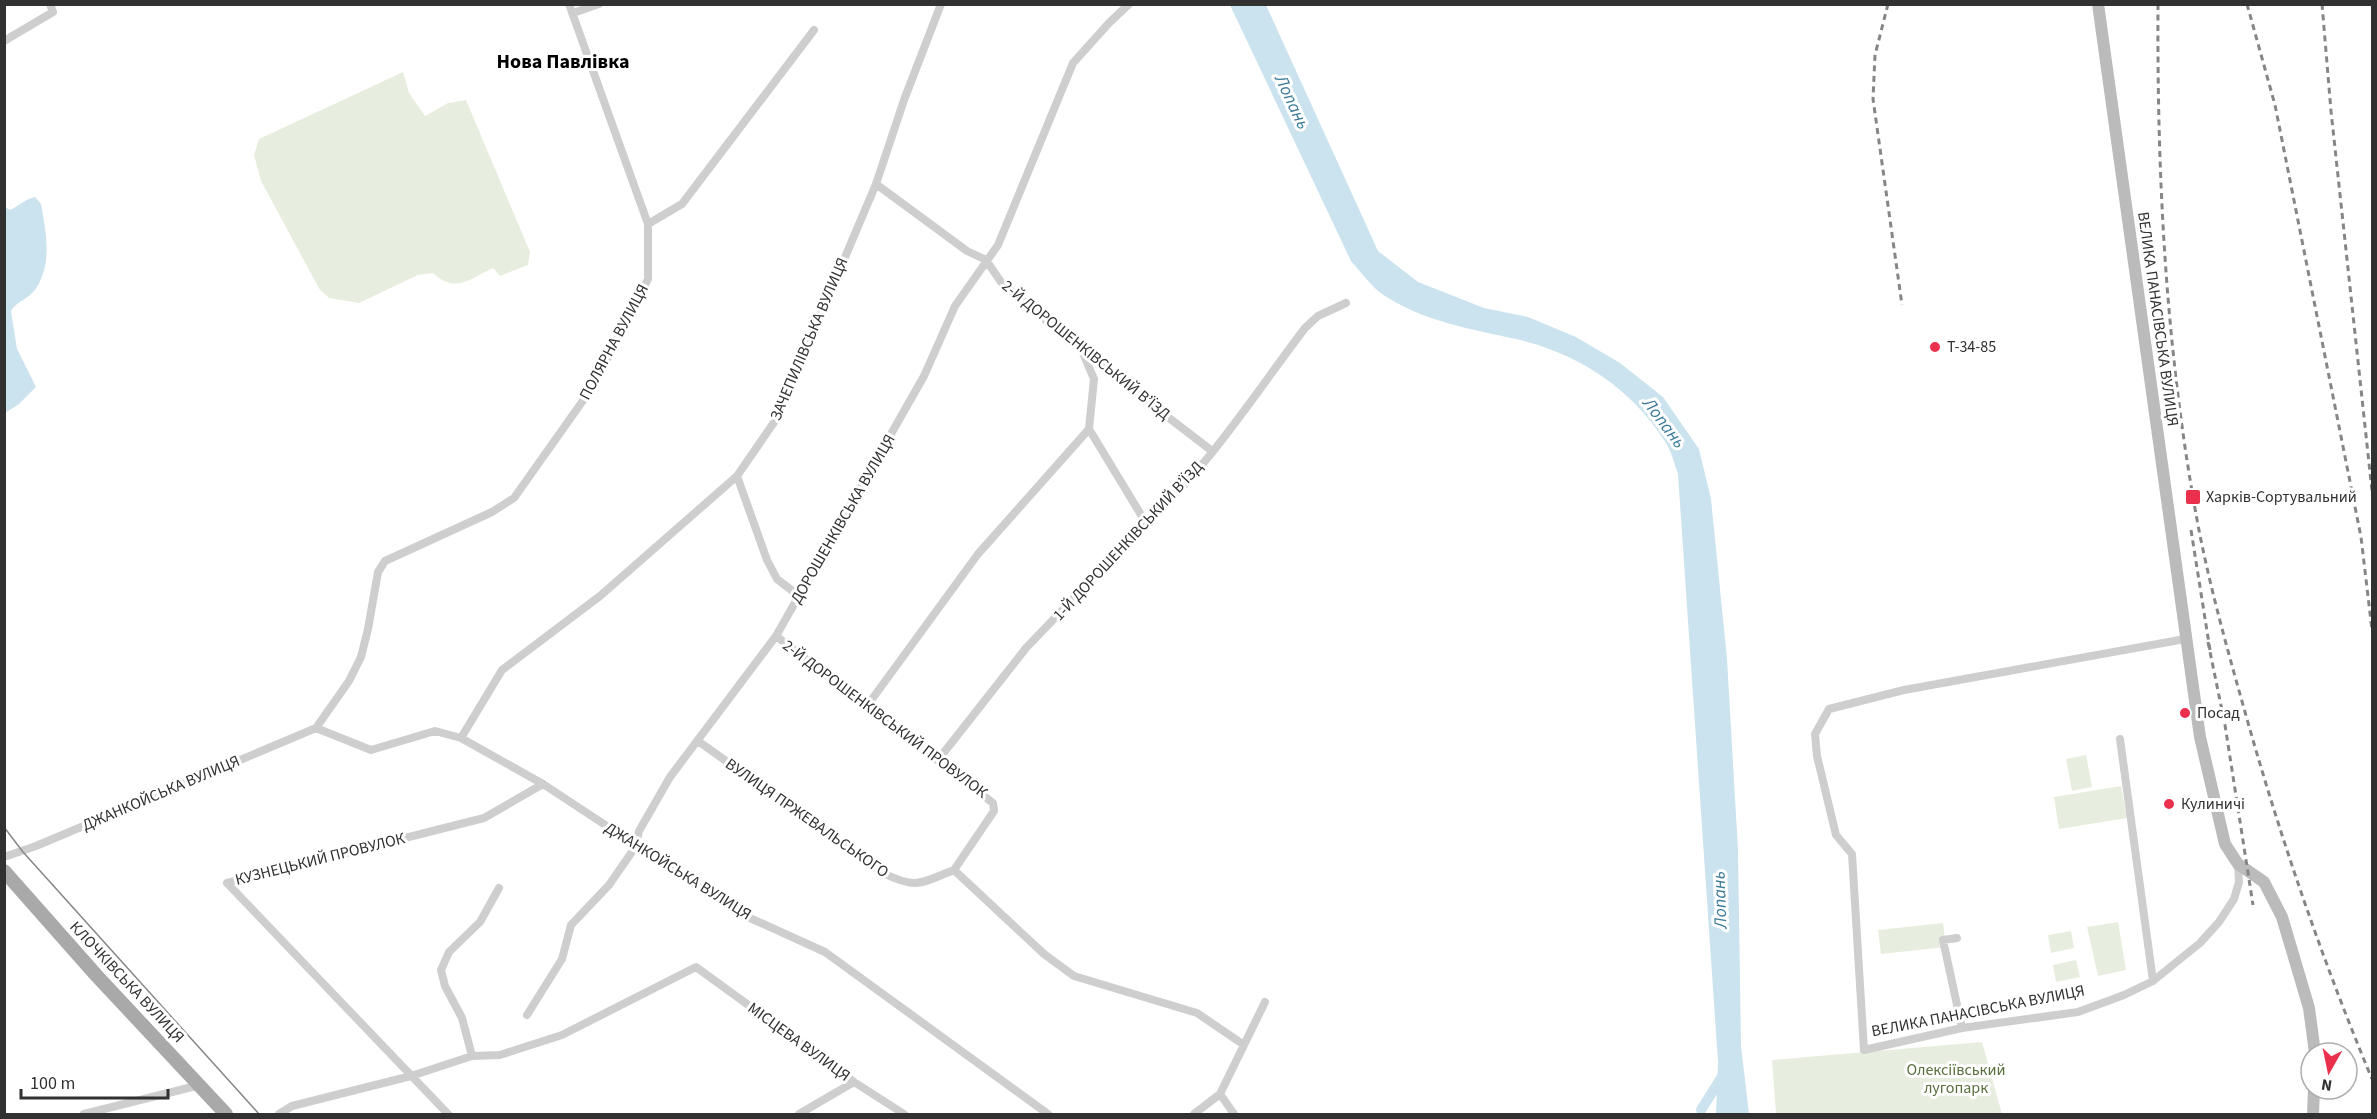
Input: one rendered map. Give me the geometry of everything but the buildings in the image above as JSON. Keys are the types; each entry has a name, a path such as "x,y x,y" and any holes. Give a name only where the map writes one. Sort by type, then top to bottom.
{"main road":[{"name":"КЛОЧКІВСЬКА ВУЛИЦЯ","path":"4,871 96,975 226,1114"}],"street":[{"path":"571,9 599,4"},
{"name":"ЗАЧЕПИЛІВСЬКА ВУЛИЦЯ","path":"461,738 502,670 600,596 737,476 777,418 876,184 904,100 941,4"},
{"name":"ДОРОШЕНКІВСЬКА ВУЛИЦЯ","path":"527,1015 562,960 570,925 609,885 636,846 639,831 670,777 776,636 924,376 955,306 998,245 1073,63 1129,4"},
{"name":"ВЕЛИКА ПАНАСІВСЬКА ВУЛИЦЯ","path":"2098,4 2200,736 2225,844 2238,864 2264,882 2276,902 2308,1008 2313,1041"},
{"path":"4,41 51,8"},
{"name":"ПОЛЯРНА ВУЛИЦЯ","path":"316,728 349,681 361,657 378,572 385,561 492,512 514,498 594,385 648,279 648,224 571,9"},
{"path":"648,224 682,204 814,30"},
{"name":"2-Й ДОРОШЕНКІВСЬКИЙ В’ЇЗД","path":"876,184 967,251 986,260 1001,282 1082,351 1212,451"},
{"name":"1-Й ДОРОШЕНКІВСЬКИЙ В’ЇЗД","path":"938,760 1026,648 1164,507 1212,451 1305,328 1318,316 1346,303"},
{"path":"867,706 978,554 1089,429 1094,379 1082,351"},
{"path":"1089,429 1146,523"},
{"path":"737,476 767,560 777,579 799,596"},
{"name":"2-Й ДОРОШЕНКІВСЬКИЙ ПРОВУЛОК","path":"776,636 993,803 994,812 954,870"},
{"name":"ВЕЛИКА ПАНАСІВСЬКА ВУЛИЦЯ","path":"2185,639 1904,690 1829,709 1815,734 1817,756 1829,804 1830,818 1836,835 1852,854 1864,1050 1962,1028 2078,1012 2124,995 2153,981 2200,943 2219,922 2234,899 2239,882 2238,864"},
{"name":"ДЖАНКОЙСЬКА ВУЛИЦЯ","path":"4,857 23,852 316,728 371,750 435,731 461,738 543,784 739,913 825,952 1048,1114"},
{"path":"2120,739 2153,981"},
{"name":"ВУЛИЦЯ ПРЖЕВАЛЬСЬКОГО","path":"698,741 883,873 914,885 954,870"},
{"name":"КУЗНЕЦЬКИЙ ПРОВУЛОК","path":"448,1114 226,883 484,818 543,784"},
{"path":"954,870 1044,954 1074,975 1197,1013 1244,1045"},
{"path":"279,1114 292,1106 411,1076 472,1056 462,1018 445,986 441,970 449,952 480,922 499,888"},
{"path":"1957,938 1943,940 1962,1028"},
{"name":"МІСЦЕВА ВУЛИЦЯ","path":"472,1056 501,1056 562,1035 696,967 854,1082 904,1114"},
{"path":"1194,1114 1220,1094 1265,1002"},
{"path":"799,1114 854,1082"},
{"path":"84,1114 200,1085"},
{"path":"1220,1094 1234,1114"}],"green space":[{"path":"403,72 409,93 425,116 448,103 466,100 530,252 528,265 500,276 493,268 470,280 456,284 449,283 433,273 418,275 359,303 329,298 320,290 261,181 254,155 259,139"},
{"path":"2086,755 2092,787 2072,791 2066,759"},
{"path":"2121,786 2127,818 2059,829 2054,797"},
{"path":"2118,922 2126,970 2098,976 2087,927"},
{"path":"1943,923 1946,947 1881,954 1878,930"},
{"path":"2071,931 2074,948 2051,953 2048,935"},
{"path":"2076,960 2080,977 2056,982 2053,965"},
{"name":"Олексіївський лугопарк","path":"1982,1042 2002,1114 1776,1114 1772,1060"}],"water":[{"name":"Лопань","path":"1230,5 1266,5 1378,251 1418,282 1484,308 1528,317 1576,337 1620,363 1663,397 1699,449 1711,499 1727,659 1738,850 1741,1046 1749,1114 1716,1114 1718,1062 1678,474 1669,448 1635,404 1618,388 1581,363 1538,345 1464,327 1413,311 1374,287 1351,261"},
{"path":"35,197 41,204 45,226 47,248 44,270 35,290 11,311 17,349 36,387 19,404 5,413 5,207 10,210"}],"waterway":[{"path":"1701,1110 1723,1075"}],"tram line":[{"path":"4,827 23,852 259,1114"}],"railway":[{"path":"1888,4 1875,55 1873,99 1902,305"},
{"path":"2158,4 2161,190 2169,313 2183,436 2198,524 2223,632 2273,805 2319,943 2372,1079"},
{"path":"2247,4 2275,105 2361,537 2372,630"},
{"path":"2322,4 2331,111 2372,491"},
{"path":"2191,530 2210,650"},
{"path":"2208,642 2225,725 2253,905"}],"place":[{"name":"Т-34-85","path":"1935,347"},
{"name":"Харків-Сортувальний","path":"2193,497"},
{"name":"Посад","path":"2185,713"},
{"name":"Кулиничі","path":"2169,804"}],"district":[{"name":"Нова Павлівка","path":"563,62"}]}
